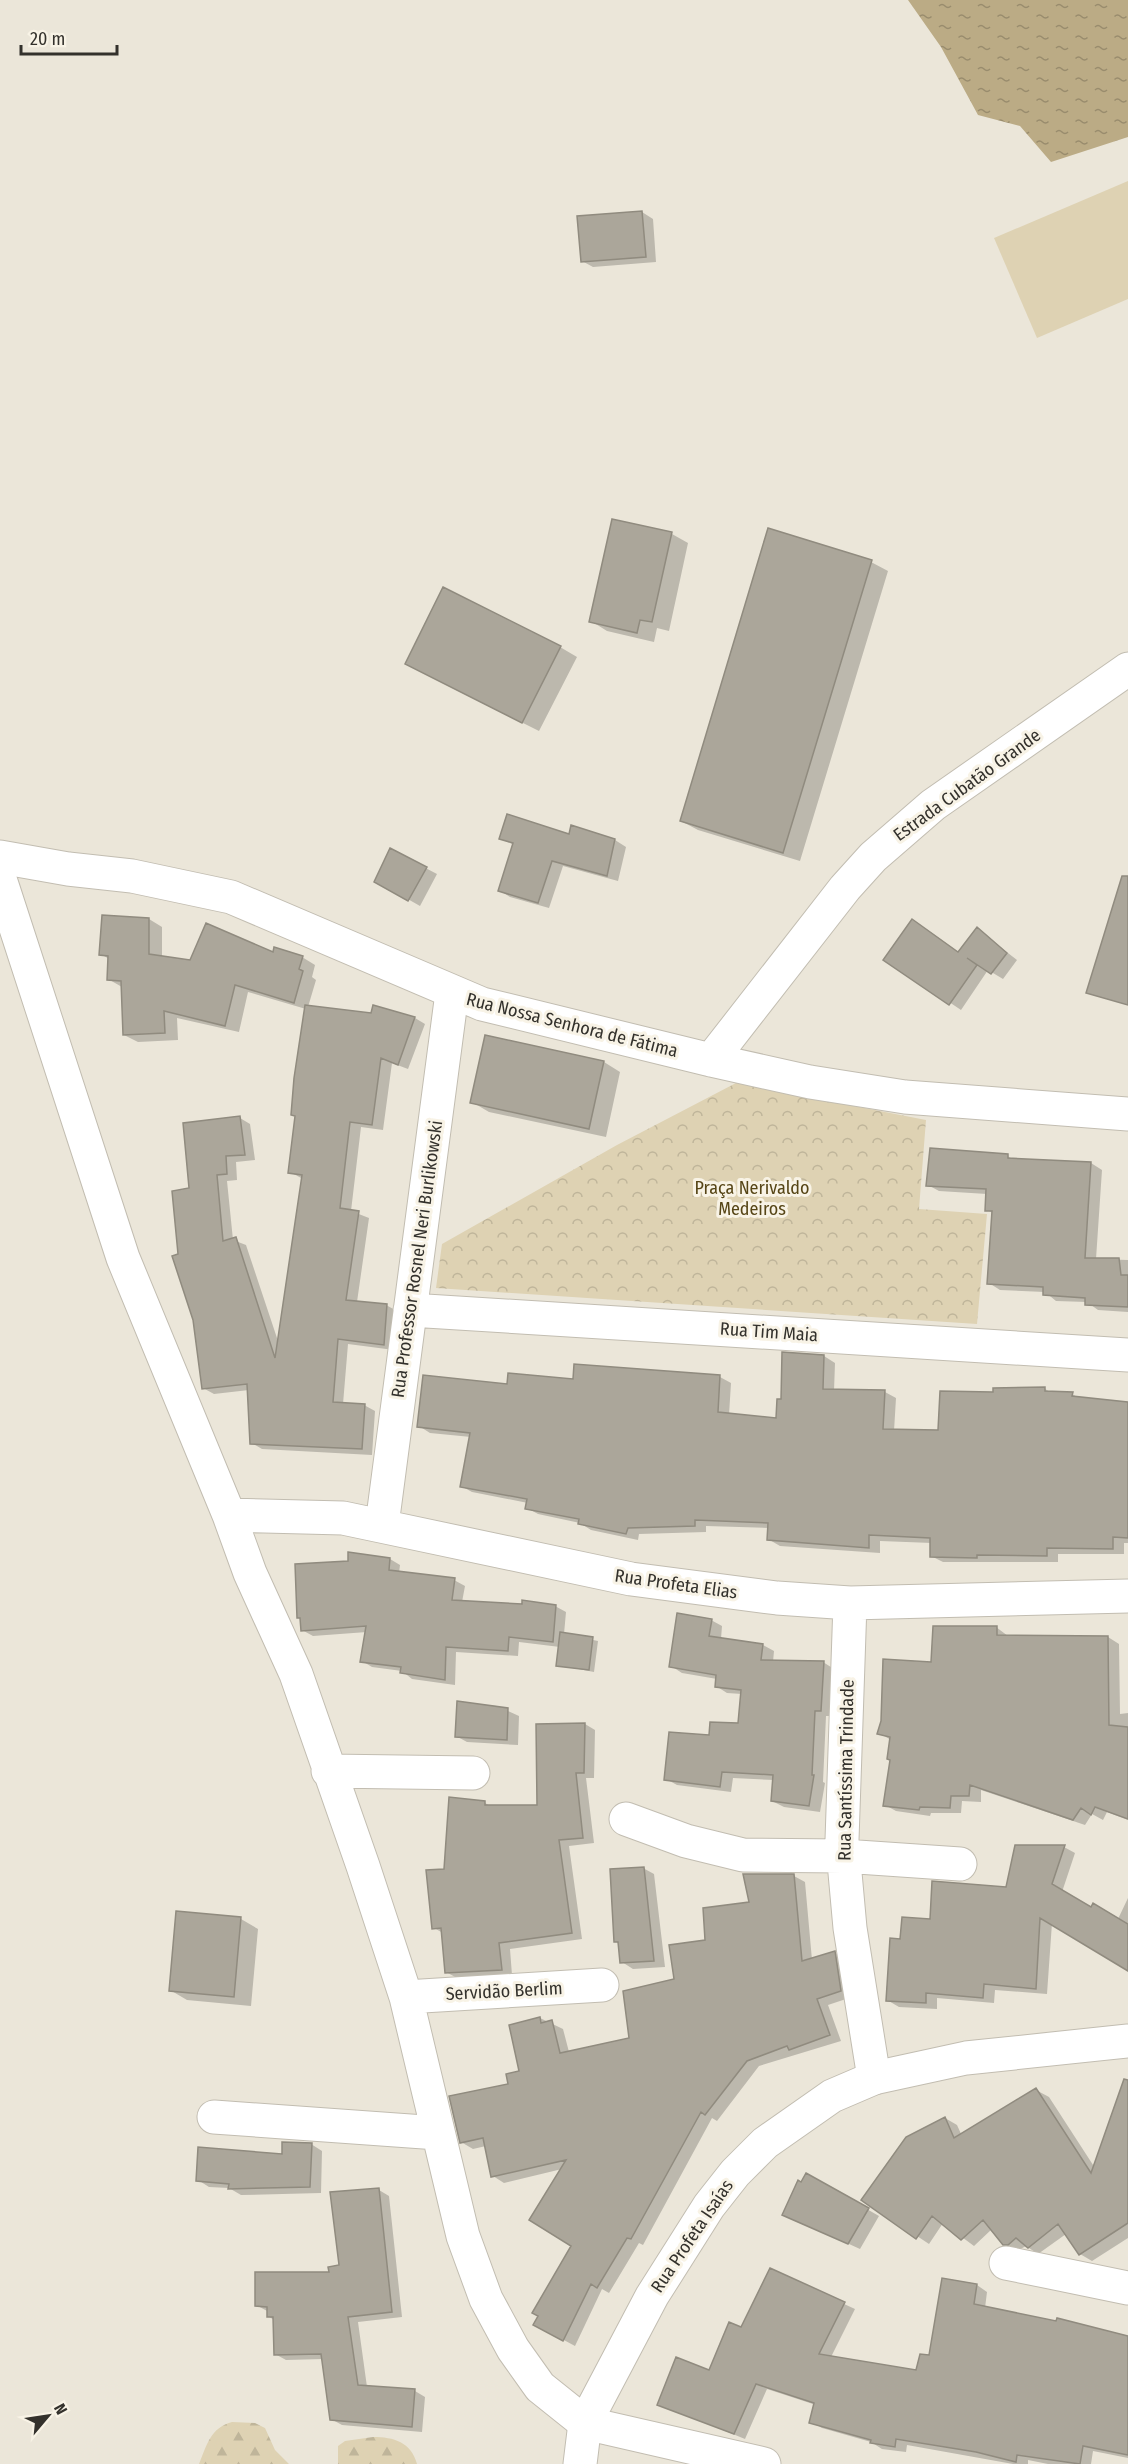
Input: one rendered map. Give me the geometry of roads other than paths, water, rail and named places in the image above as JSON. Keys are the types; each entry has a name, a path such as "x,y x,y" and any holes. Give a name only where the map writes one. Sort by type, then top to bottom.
{"street":[{"name":"Estrada Cubatão Grande","path":"711,1060 845,888 880,850 933,805 1128,669"},
{"name":"Rua Nossa Senhora de Fátima","path":"0,857 68,870 132,876 231,897 452,993 514,1013 711,1060 810,1082 905,1097 1128,1114"},
{"path":"0,879 123,1258 229,1515 250,1573 296,1674 406,1997 463,2236 486,2299 513,2349 540,2386 585,2423 764,2464"},
{"name":"Rua Professor Rosnel Neri Burlikowski","path":"382,1525 452,993"},
{"name":"Rua Tim Maia","path":"410,1310 1128,1355"},
{"name":"Rua Profeta Elias","path":"229,1515 343,1518 534,1560 631,1579 710,1591 850,1603 1128,1596"},
{"name":"Rua Santíssima Trindade","path":"850,1603 843,1856 850,1928 874,2078"},
{"path":"328,1771 473,1773"},
{"path":"626,1819 686,1841 743,1855 843,1856 960,1864"},
{"name":"Servidão Berlim","path":"406,1997 602,1985"},
{"name":"Rua Profeta Isaías","path":"585,2423 646,2305 682,2246 735,2173 765,2143 796,2120 832,2096 874,2078 966,2058 1128,2041"},
{"path":"214,2117 438,2133"},
{"path":"1006,2263 1128,2288"},
{"path":"580,2464 585,2423"}],"water":[{"path":"908,0 1128,0 1128,137 1051,162 1020,126 978,115 941,47"}],"park label":[{"name":"Praça Nerivaldo Medeiros","path":"752,1198"}]}
